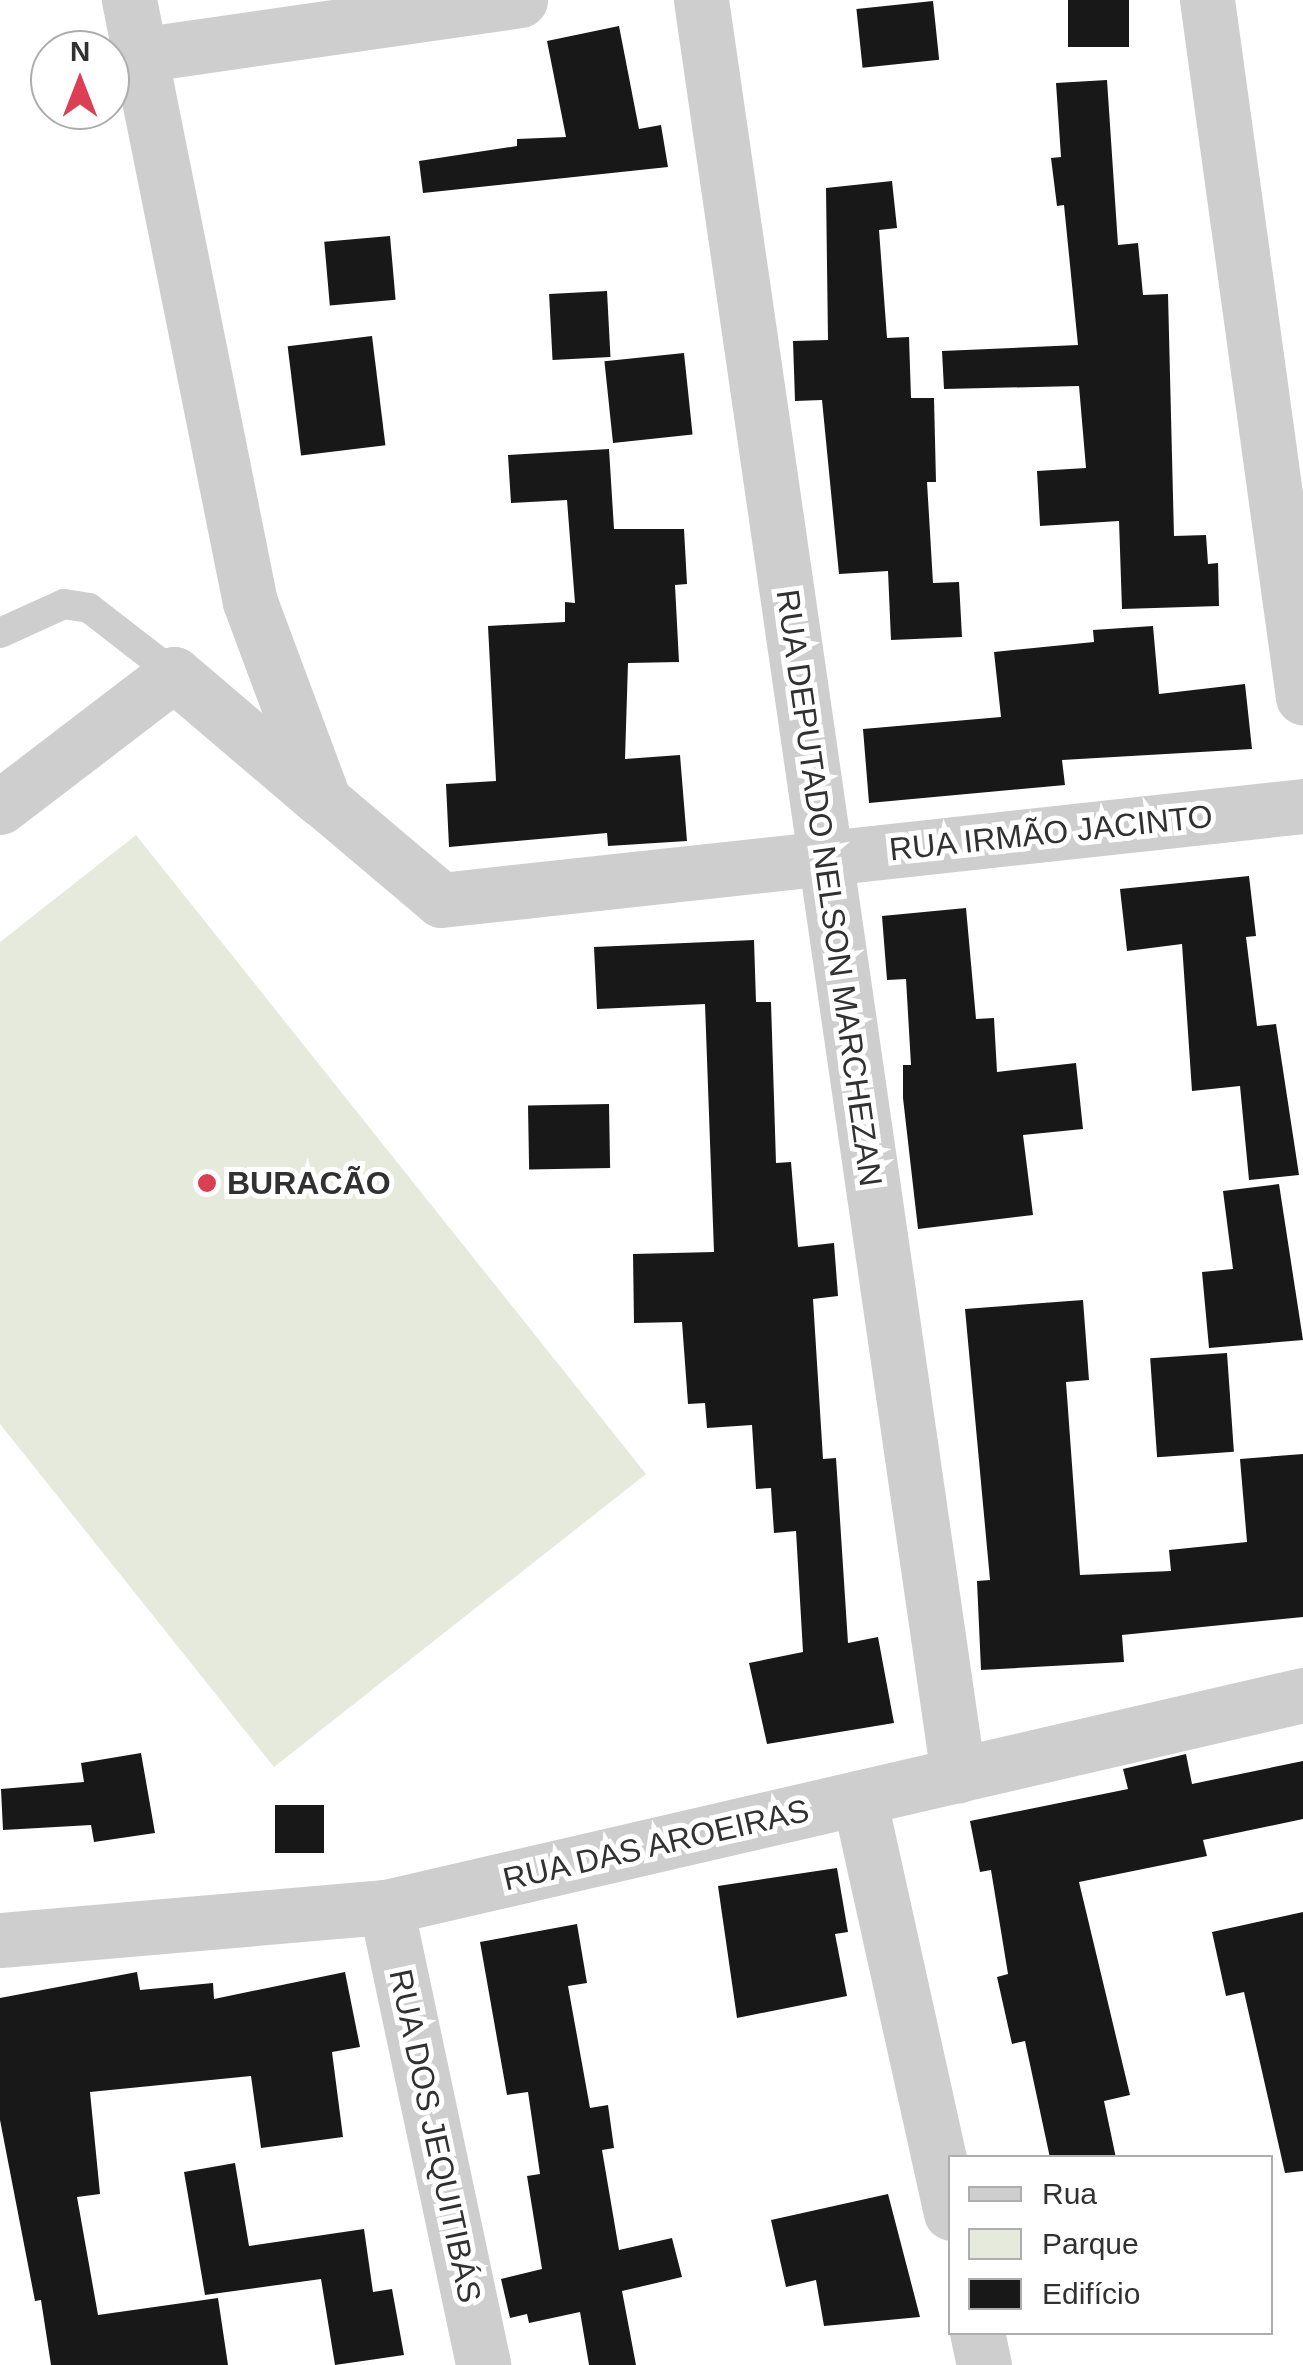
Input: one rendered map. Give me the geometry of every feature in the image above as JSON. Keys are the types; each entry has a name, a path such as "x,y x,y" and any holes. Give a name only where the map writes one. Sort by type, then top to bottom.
{"street":[{"path":"129,0 250,602 324,801"},
{"path":"139,55 520,0"},
{"name":"RUA DEPUTADO NELSON MARCHEZAN","path":"701,0 958,1775"},
{"path":"1208,0 1303,697"},
{"path":"0,806 174,674 324,801"},
{"name":"RUA IRMÃO JACINTO","path":"324,801 442,900 1303,806"},
{"name":"RUA DAS AROEIRAS","path":"0,1940 386,1907 1303,1695"},
{"path":"860,1798 948,2204"},
{"name":"RUA DOS JEQUITIBÁS","path":"386,1907 484,2365"},
{"path":"977,2335 984,2365"}],"lane":[{"path":"0,633 64,604 89,608 174,674"}],"green space":[{"name":"BURACÃO","path":"136,835 646,1474 274,1767 0,1424 0,942"}],"building":[{"path":"1068,0 1129,0 1129,47 1068,47"},
{"path":"933,1 939,60 863,68 856,9"},
{"path":"619,26 639,129 661,125 668,167 423,193 419,161 517,146 517,139 566,137 547,41"},
{"path":"1107,80 1118,245 1138,243 1143,295 1168,294 1174,536 1206,535 1208,564 1218,563 1219,606 1122,609 1119,521 1040,526 1037,471 1086,468 1079,386 944,389 942,351 1078,345 1064,205 1057,206 1051,158 1061,157 1056,83"},
{"path":"892,181 897,228 879,230 887,338 909,337 911,398 934,398 936,482 927,482 933,583 959,582 962,637 891,640 888,571 839,574 822,400 795,401 793,341 828,340 826,188"},
{"path":"390,236 396,300 330,306 324,242"},
{"path":"607,291 610,357 553,360 549,294"},
{"path":"372,336 385,445 301,456 288,346"},
{"path":"684,353 693,435 613,443 604,361"},
{"path":"609,449 614,529 684,529 687,584 675,585 679,662 628,663 625,759 680,755 687,841 608,846 607,833 449,847 446,784 496,781 488,626 565,622 565,602 575,603 567,500 511,503 508,455"},
{"path":"1153,626 1159,694 1245,684 1252,749 1062,760 1065,785 869,803 863,729 1001,717 994,652 1094,642 1093,630"},
{"path":"1249,876 1256,936 1246,937 1257,1026 1276,1024 1299,1175 1249,1180 1240,1086 1192,1091 1182,944 1127,951 1120,889"},
{"path":"966,908 976,1019 994,1018 997,1072 1076,1063 1083,1129 1023,1135 1033,1215 918,1229 903,1098 903,1065 911,1065 906,979 887,980 882,916"},
{"path":"754,940 756,1002 771,1002 776,1163 791,1162 798,1247 834,1243 838,1296 813,1299 823,1459 836,1458 848,1643 878,1637 894,1723 767,1744 749,1663 803,1652 796,1531 774,1533 771,1488 756,1489 752,1425 707,1428 705,1403 688,1404 682,1322 634,1323 633,1254 714,1252 705,1004 597,1009 594,947"},
{"path":"609,1104 610,1168 529,1169 528,1105"},
{"path":"1279,1184 1303,1340 1209,1348 1202,1272 1233,1269 1223,1191"},
{"path":"1083,1300 1089,1380 1066,1382 1080,1575 1171,1571 1169,1550 1247,1542 1240,1459 1303,1454 1303,1617 1122,1635 1124,1662 981,1670 977,1581 990,1580 965,1309"},
{"path":"1227,1353 1234,1452 1157,1457 1150,1358"},
{"path":"141,1753 155,1833 94,1842 91,1825 3,1830 1,1789 84,1782 81,1763"},
{"path":"1186,1754 1192,1784 1303,1761 1303,1819 1203,1840 1207,1856 1079,1882 1130,2095 1104,2101 1115,2155 1049,2155 1025,2041 1012,2044 997,1977 1008,1974 991,1870 980,1872 970,1821 1128,1789 1123,1769"},
{"path":"275,1805 324,1805 324,1853 275,1853"},
{"path":"837,1868 848,1932 835,1934 847,1996 737,2018 718,1886"},
{"path":"1303,1912 1303,2171 1285,2173 1244,1992 1226,1996 1212,1932"},
{"path":"577,1924 587,1983 568,1986 590,2108 608,2105 614,2148 602,2150 619,2250 672,2238 682,2277 622,2291 636,2365 589,2365 580,2312 529,2323 527,2314 510,2318 501,2279 542,2269 527,2176 540,2174 528,2092 507,2095 480,1942"},
{"path":"137,1972 140,1990 213,1983 214,1999 345,1972 360,2047 332,2052 343,2137 261,2148 251,2076 90,2092 100,2194 77,2197 98,2315 218,2298 228,2365 51,2365 41,2300 35,2301 0,2120 0,1998"},
{"path":"235,2163 249,2246 364,2229 373,2292 392,2289 404,2355 335,2365 321,2279 205,2295 184,2172"},
{"path":"888,2194 920,2317 824,2326 816,2280 786,2287 771,2220"}],"place":[{"name":"BURACÃO","path":"207,1183"}]}
